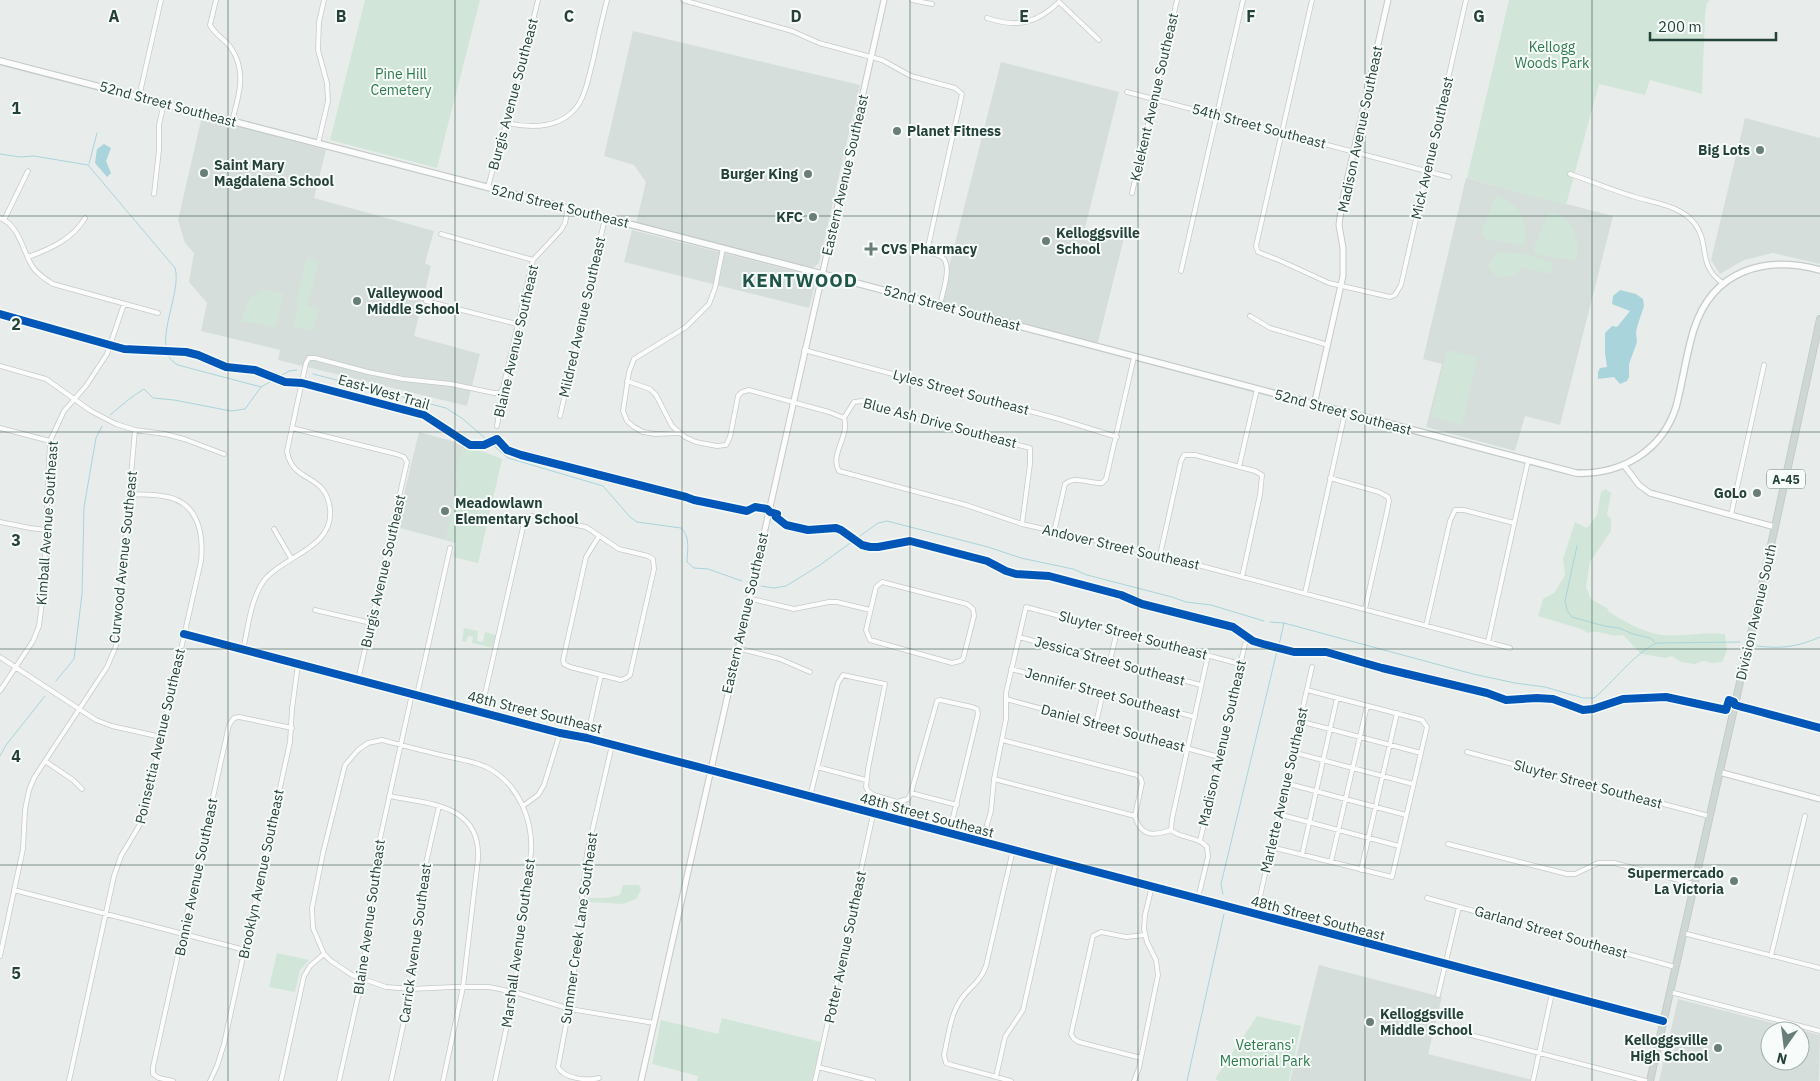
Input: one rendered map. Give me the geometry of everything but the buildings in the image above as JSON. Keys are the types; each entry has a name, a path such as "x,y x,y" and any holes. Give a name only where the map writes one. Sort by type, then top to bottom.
{"main road":[{"name":"52nd Street Southeast","path":"0,61 723,248 1576,473 1606,471 1624,465 1636,459 1654,444 1669,423 1676,408 1697,320 1712,296 1731,278 1766,264 1791,264 1820,270"},
{"name":"Division Avenue South","path":"1650,1081 1750,640 1820,319"}],"street":[{"path":"139,97 161,0"},
{"path":"216,0 210,25 215,33 230,47 238,61 240,70 240,95 232,121"},
{"path":"318,144 328,101 327,83 318,50 319,22 324,0"},
{"name":"Burgis Avenue Southeast","path":"488,188 507,123 538,0"},
{"path":"507,123 532,128 547,125 566,117 580,102 588,79 607,0"},
{"path":"684,0 792,31 819,43 890,62 911,76 955,88 962,94 928,247 931,253 942,257 948,267 940,305"},
{"name":"Eastern Avenue Southeast","path":"641,1081 748,598 884,0"},
{"path":"912,0 932,4"},
{"name":"Kelekent Avenue Southeast","path":"1132,193 1177,0"},
{"path":"1181,271 1242,0"},
{"path":"1312,0 1256,246 1258,252 1282,260 1328,283 1341,286"},
{"name":"Madison Avenue Southeast","path":"1314,405 1344,267 1339,225 1342,203 1388,0"},
{"name":"Mick Avenue Southeast","path":"1341,286 1382,296 1395,295 1401,284 1466,0"},
{"path":"987,18 1011,24 1028,22 1042,15 1058,1 1098,40"},
{"name":"54th Street Southeast","path":"1127,92 1448,177"},
{"path":"154,194 159,150 159,125 164,103"},
{"path":"28,171 2,219 16,233 32,266 40,276 53,284 158,313"},
{"path":"1570,174 1672,208 1684,214 1696,226 1702,241 1706,265 1711,274 1724,284"},
{"name":"Blaine Avenue Southeast","path":"497,426 503,388 533,260 561,230 568,208"},
{"path":"28,257 62,242 81,225 85,218"},
{"name":"Mildred Avenue Southeast","path":"560,416 605,218"},
{"path":"441,234 533,260"},
{"path":"680,433 655,434 643,432 627,421 623,411 627,381 634,359 686,327 709,304 715,288 723,248"},
{"path":"426,301 518,324"},
{"name":"Kimball Avenue Southeast","path":"0,691 33,641 39,626 43,595 50,441 64,411 98,370 108,354 124,304"},
{"path":"1250,316 1270,328 1328,345"},
{"name":"Lyles Street Southeast","path":"804,350 1050,416 1117,437"},
{"path":"1054,532 1065,484 1068,481 1076,480 1095,484 1102,483 1108,472 1134,357"},
{"path":"243,650 258,590 266,578 290,558 318,541 327,529 330,511 324,491 316,482 299,473 288,461 287,451 306,363 309,358 368,372 451,384 494,393 500,393 503,388"},
{"path":"1731,515 1764,365"},
{"path":"0,366 46,379 103,418 135,430 165,434 224,454"},
{"path":"627,381 650,389 656,395 672,426 685,437 696,442 722,447 728,442 738,396 742,392 749,390 829,412 844,418"},
{"path":"1239,467 1257,389"},
{"name":"Blue Ash Drive Southeast","path":"844,418 854,402 862,400 919,418 1030,448 1030,464 1022,524"},
{"path":"1304,593 1345,413"},
{"name":"Andover Street Southeast","path":"844,418 846,423 845,430 835,462 839,471 966,505 1022,524 1160,555 1510,648"},
{"path":"0,428 50,441"},
{"name":"Burgis Avenue Southeast","path":"292,428 396,454 404,457 407,462 358,680"},
{"name":"Curwood Avenue Southeast","path":"0,956 22,849 26,800 34,778 107,667 116,646 135,430"},
{"path":"1160,555 1180,461 1184,456 1195,455 1262,475 1258,505 1242,577"},
{"path":"1488,642 1528,461"},
{"path":"1624,465 1638,484 1650,493 1775,527"},
{"path":"1330,478 1379,492 1388,497 1386,516 1365,609"},
{"name":"Poinsettia Avenue Southeast","path":"69,1081 118,863 142,821 201,561 202,536 196,520 185,505 171,498 130,494"},
{"path":"1426,626 1450,521 1456,510 1464,510 1514,523"},
{"path":"481,711 524,523 528,517 540,516 586,526 619,549 653,559 654,569 630,675 621,680 570,667 564,664 563,660 586,557 599,536"},
{"path":"0,522 46,530"},
{"path":"274,529 290,558"},
{"name":"Blaine Avenue Southeast","path":"339,1081 362,979 375,861 400,745 415,695 450,548"},
{"path":"882,582 971,606 974,612 963,659 952,662 870,640 866,630 870,610 876,587 882,582"},
{"path":"748,598 794,609 837,602 870,610"},
{"name":"Sluyter Street Southeast","path":"1019,638 1026,607 1240,664"},
{"path":"315,610 371,623"},
{"path":"1110,661 1116,630"},
{"name":"48th Street Southeast","path":"184,634 560,733 587,738 710,770 1663,1021"},
{"path":"982,842 991,811 994,780 1006,718 1006,699 1019,638"},
{"name":"Jessica Street Southeast","path":"1019,638 1201,685"},
{"name":"Madison Avenue Southeast","path":"1200,841 1245,644"},
{"path":"737,648 780,659 810,672"},
{"path":"1171,830 1208,656"},
{"path":"0,657 96,720 112,726 161,737"},
{"name":"Brooklyn Avenue Southeast","path":"210,1081 221,1057 290,742 298,664"},
{"name":"Marlette Avenue Southeast","path":"1256,914 1312,667"},
{"name":"Jennifer Street Southeast","path":"1011,669 1195,717"},
{"path":"587,738 601,675"},
{"path":"810,797 840,677 843,675 884,684 866,780 868,791 874,795 898,802 908,799 911,793 937,701 972,707 977,709 978,714 949,834"},
{"path":"1271,847 1392,877 1427,727 1422,720 1306,690"},
{"path":"1096,723 1102,693"},
{"path":"1302,855 1337,698"},
{"name":"Daniel Street Southeast","path":"1006,699 1219,757"},
{"path":"1331,862 1368,706"},
{"path":"1361,870 1397,713"},
{"name":"Bonnie Avenue Southeast","path":"173,1081 155,1076 153,1070 232,720 239,717 292,728"},
{"path":"1299,721 1421,753"},
{"path":"523,806 538,795 544,785 560,733"},
{"path":"400,745 382,740 368,743 358,750 345,765 323,853 312,908 313,928 324,954 341,969 386,987 411,989 489,987 570,1008 654,1023"},
{"path":"1002,740 1137,775 1141,779 1142,784 1135,816 1138,825 1143,831 1155,834 1171,830 1178,835 1200,841 1207,847 1208,857 1198,898"},
{"name":"Marshall Avenue Southeast","path":"400,745 473,762 488,768 500,777 514,792 523,806 530,825 532,839 514,992 495,1081"},
{"name":"Summer Creek Lane Southeast","path":"599,1078 588,1080 569,1076 561,1072 558,1067 570,1008 587,853 612,745"},
{"path":"1292,752 1413,784"},
{"name":"Sluyter Street Southeast","path":"1467,752 1709,816"},
{"path":"45,760 73,780 82,789"},
{"path":"817,767 866,780"},
{"path":"1719,772 1820,799"},
{"path":"994,780 1135,816"},
{"path":"1285,783 1406,815"},
{"path":"911,793 957,805"},
{"name":"Potter Avenue Southeast","path":"815,1081 873,814 874,795"},
{"path":"389,796 439,806 460,814 474,831 479,848 463,987 443,1081"},
{"name":"Potter Avenue Southeast","path":"873,814 878,809 881,797"},
{"name":"Carrick Avenue Southeast","path":"391,1081 411,989 426,863 439,806"},
{"path":"1278,814 1399,846"},
{"path":"1772,956 1805,816"},
{"path":"1448,844 1566,874 1574,874 1598,863 1614,863 1694,884"},
{"path":"1011,1081 946,1063 944,1055 955,1009 979,980 986,966 1013,850"},
{"path":"996,1077 1005,1037 1023,1010 1056,862"},
{"path":"1134,1081 1141,1058 1158,975 1156,960 1149,949 1145,936 1144,920 1152,886"},
{"path":"14,890 245,950"},
{"name":"Garland Street Southeast","path":"1427,898 1675,967"},
{"path":"1438,995 1459,907"},
{"path":"1141,1058 1082,1043 1074,1039 1072,1032 1093,936 1101,932 1126,937 1145,936"},
{"path":"1683,933 1820,968"},
{"path":"281,1081 304,976 310,966 324,954"},
{"path":"1670,992 1820,1031"},
{"path":"1532,1081 1552,993"},
{"path":"1463,1033 1646,1081"},
{"path":"818,1067 873,1081"}],"shaded area":[{"path":"633,31 860,85 819,263 813,268 636,223 646,182 634,165 604,156"},
{"path":"1001,62 1119,92 1085,228 1124,238 1097,346 939,306"},
{"path":"202,116 326,150 314,198 434,231 425,263 431,266 414,336 480,354 467,406 278,360 280,350 201,331 207,303 189,282 194,253 185,243 178,220"},
{"path":"1745,118 1820,138 1820,264 1773,253 1744,260 1720,274 1711,260"},
{"path":"1466,178 1613,216 1560,425 1525,416 1515,451 1426,427 1442,364 1423,359"},
{"path":"632,230 817,277 809,308 624,262"},
{"name":"Meadowlawn Elementary School","path":"419,432 463,444 502,459 478,563 454,557 456,543 396,527"},
{"name":"Kelloggsville Middle School","path":"1319,965 1442,997 1428,1054 1537,1081 1290,1081"},
{"name":"Kelloggsville High School","path":"1678,999 1765,1021 1760,1021 1760,1071 1810,1071 1810,1032 1820,1035 1819,1081 1659,1081"}],"green space":[{"name":"Pine Hill Cemetery","path":"365,0 480,0 437,168 330,140"},
{"name":"Kellogg Woods Park","path":"1509,0 1710,0 1707,3 1705,14 1702,94 1650,80 1645,95 1599,84 1566,205 1467,178"},
{"path":"1496,195 1505,199 1521,214 1525,228 1524,246 1486,239 1481,233"},
{"path":"1549,211 1564,218 1573,230 1577,244 1576,261 1536,254 1534,248"},
{"path":"1498,252 1525,254 1553,263 1551,274 1522,267 1513,276 1497,277 1488,266"},
{"path":"307,258 319,261 307,305 319,309 313,331 293,326 299,304 296,303"},
{"path":"261,289 283,294 276,326 274,327 241,321 250,299"},
{"path":"1447,350 1477,357 1462,425 1431,417"},
{"path":"463,444 502,459 478,563 454,557 457,543 446,538 459,480 455,477"},
{"path":"1606,489 1611,493 1607,514 1611,519 1611,531 1590,562 1586,587 1591,599 1628,623 1655,634 1725,634 1727,651 1722,662 1711,663 1704,661 1695,664 1681,662 1672,656 1666,658 1641,654 1623,635 1618,636 1597,632 1588,633 1581,629 1538,616 1543,599 1554,593 1565,575 1563,559 1575,522 1587,528 1597,515 1601,492"},
{"path":"464,628 478,631 477,641 483,642 485,632 496,635 493,648 472,643 473,637 468,636 466,642 462,641"},
{"path":"623,885 639,885 641,890 636,899 623,904 585,902 586,898 606,898 620,895"},
{"path":"277,953 309,960 300,970 295,992 269,987"},
{"name":"Veterans' Memorial Park","path":"1257,1016 1301,1026 1289,1081 1219,1081 1215,1079"},
{"path":"722,1018 821,1042 812,1081 697,1081 698,1076 652,1064 661,1020 718,1034"}],"water":[{"path":"104,144 111,148 106,161 111,173 107,177 95,163 97,149"},
{"path":"1620,290 1636,294 1643,299 1644,306 1636,332 1637,342 1629,364 1629,377 1627,381 1620,384 1614,377 1598,379 1598,372 1600,368 1607,367 1605,333 1612,326 1617,327 1630,311 1612,304 1613,296"}],"waterway":[{"path":"89,164 97,133"},
{"path":"0,154 20,157 34,156 88,165 175,268 175,292 166,335 166,347 170,358 178,365 261,387"},
{"path":"110,415 144,389 153,398 231,411 245,409 261,387 289,371 297,370"},
{"path":"313,374 446,408 463,419 508,458 603,486 630,517 637,522 681,528 687,540 687,562 694,568 708,569 742,581"},
{"path":"56,681 74,659 82,594 84,507 96,438 102,426"},
{"path":"761,586 774,588 786,586 820,565 878,523 887,521 988,547 1021,558 1073,569 1087,575 1186,602 1211,605 1264,621"},
{"path":"1577,546 1565,601 1567,610 1572,617 1619,628 1650,638 1655,642"},
{"path":"1270,622 1284,623 1473,674 1545,687 1583,698 1594,698 1632,660 1657,643 1740,642"},
{"path":"1279,645 1284,623"},
{"path":"1757,646 1789,646 1820,637"},
{"path":"1223,894 1221,884 1277,651"},
{"path":"0,756 6,745 45,696"},
{"path":"1187,1081 1224,914"}],"cycle path":[{"name":"East-West Trail","path":"0,314 124,349 186,352 226,367 255,370 285,382 302,383 424,415 470,445 484,445 497,439 507,450 521,455 694,500 747,511 755,507 767,509 777,514"},
{"path":"776,517 786,525 808,530 836,528 862,545 870,547 910,541 987,561 1016,574 1049,576 1121,595 1142,604 1233,627 1253,641 1263,644 1294,652 1326,652 1382,668 1487,693 1506,700 1553,699 1583,710 1593,709 1623,699 1666,697 1726,710 1729,700 1734,702 1735,705 1820,728"},
{"path":"184,634 560,733 587,738 710,770 1663,1021"}],"place":[{"name":"Planet Fitness","path":"897,131"},
{"name":"Big Lots","path":"1760,150"},
{"name":"Saint Mary Magdalena School","path":"204,173"},
{"name":"Burger King","path":"808,174"},
{"name":"KFC","path":"813,217"},
{"name":"Kelloggsville School","path":"1046,241"},
{"name":"CVS Pharmacy","path":"871,249"},
{"name":"Valleywood Middle School","path":"357,301"},
{"name":"GoLo","path":"1757,493"},
{"name":"Meadowlawn Elementary School","path":"445,511"},
{"name":"Supermercado La Victoria","path":"1734,881"},
{"name":"Kelloggsville Middle School","path":"1370,1022"},
{"name":"Kelloggsville High School","path":"1718,1048"}],"district":[{"name":"KENTWOOD","path":"800,280"}]}
